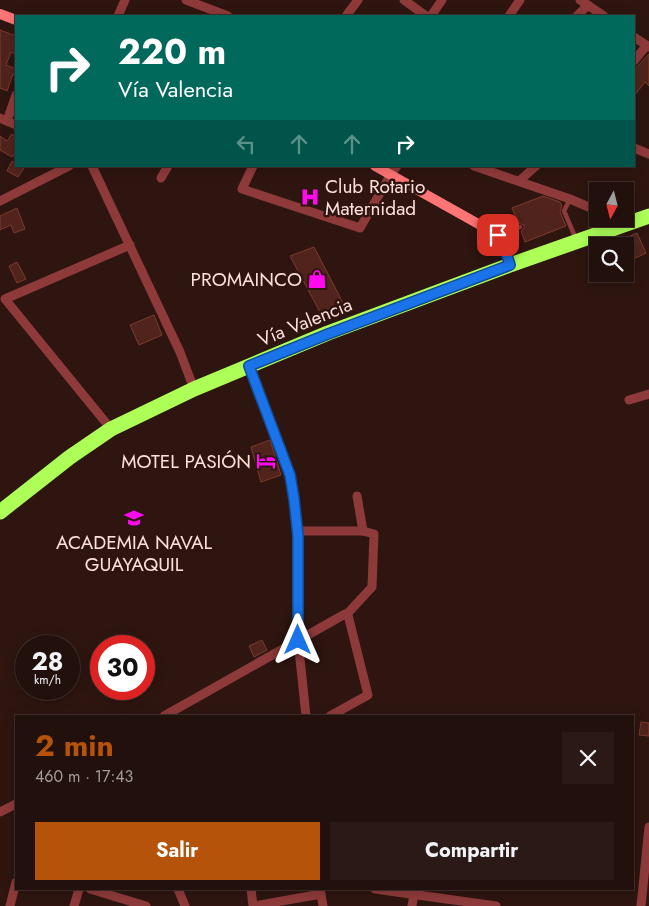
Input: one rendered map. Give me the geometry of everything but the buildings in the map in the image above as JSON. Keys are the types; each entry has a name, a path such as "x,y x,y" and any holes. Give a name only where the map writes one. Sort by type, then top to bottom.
{"highway":[{"name":"Vía Valencia","path":"634,219 649,216"},
{"name":"Vía Valencia","path":"0,512 70,457 111,429 194,389 328,334 576,241 605,228"}],"street":[{"path":"118,15 126,0"},
{"path":"186,0 225,15"},
{"path":"347,15 358,0"},
{"path":"404,0 425,15"},
{"path":"432,15 442,0"},
{"path":"510,15 520,0"},
{"path":"578,15 584,2 603,15"},
{"path":"0,14 15,20"},
{"path":"635,38 648,46 635,60"},
{"path":"4,120 15,97"},
{"path":"635,148 649,154"},
{"path":"0,200 67,167"},
{"path":"92,167 180,352 194,389"},
{"path":"161,178 167,167"},
{"path":"253,167 242,189 360,228 394,170"},
{"path":"380,167 394,170 498,235 503,243 510,265"},
{"path":"477,167 589,207"},
{"path":"519,181 535,167"},
{"path":"111,429 2,297 130,245"},
{"path":"249,366 290,475 294,499 297,531 298,640 306,715"},
{"path":"628,400 649,394"},
{"path":"357,496 363,531"},
{"path":"166,715 347,614 372,587 374,534 363,531 297,531"},
{"path":"332,715 368,695 347,614"},
{"path":"0,812 15,804"},
{"path":"641,906 649,827"},
{"path":"10,906 15,886"},
{"path":"74,906 78,890"},
{"path":"93,890 146,906"},
{"path":"178,890 185,906"},
{"path":"251,890 253,906 320,891 323,906"},
{"path":"383,890 490,906"},
{"path":"412,906 414,894"}],"lane":[{"path":"570,199 564,211 576,241"},
{"path":"498,235 520,227"}],"place":[{"name":"Club Rotario Maternidad","path":"310,197"},
{"name":"PROMAINCO","path":"317,279"},
{"name":"MOTEL PASIÓN","path":"266,461"},
{"name":"ACADEMIA NAVAL GUAYAQUIL","path":"134,518"}],"route":[{"path":"298,640 298,536 290,475 249,366 510,265 503,243 498,235"}]}
